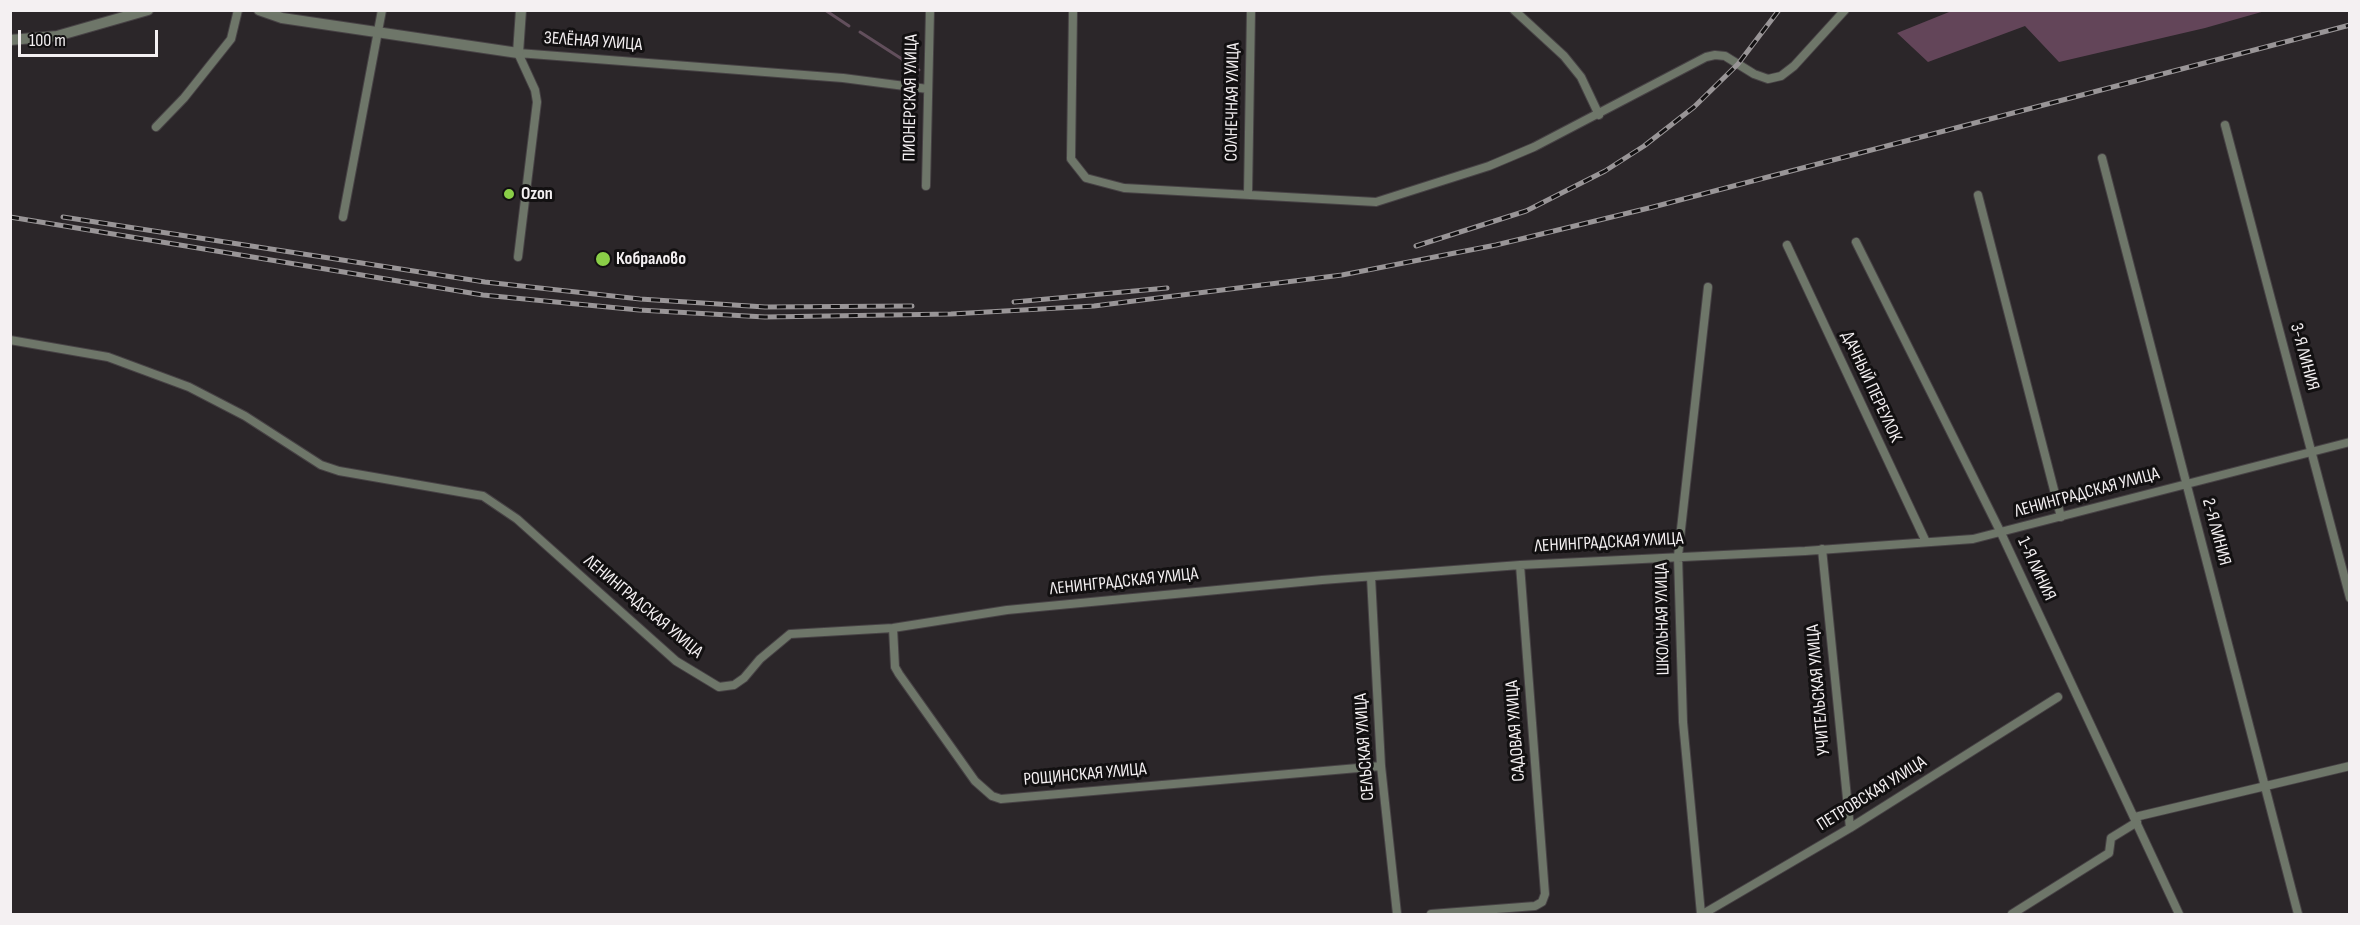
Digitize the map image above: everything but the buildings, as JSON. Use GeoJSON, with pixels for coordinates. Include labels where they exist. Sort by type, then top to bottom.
{"type":"FeatureCollection","features":[{"type":"Feature","properties":{"kind":"street"},"geometry":{"type":"LineString","coordinates":[[10,40],[57,36],[148,10]]}},
{"type":"Feature","properties":{"kind":"street"},"geometry":{"type":"LineString","coordinates":[[156,127],[184,98],[231,39],[238,10]]}},
{"type":"Feature","properties":{"kind":"street","name":"ЗЕЛЁНАЯ УЛИЦА"},"geometry":{"type":"LineString","coordinates":[[259,10],[282,18],[518,53],[843,78],[928,89]]}},
{"type":"Feature","properties":{"kind":"street"},"geometry":{"type":"LineString","coordinates":[[343,217],[382,10]]}},
{"type":"Feature","properties":{"kind":"street"},"geometry":{"type":"LineString","coordinates":[[518,257],[537,102],[535,90],[518,53],[521,10]]}},
{"type":"Feature","properties":{"kind":"street","name":"ПИОНЕРСКАЯ УЛИЦА"},"geometry":{"type":"LineString","coordinates":[[926,186],[930,10]]}},
{"type":"Feature","properties":{"kind":"street"},"geometry":{"type":"LineString","coordinates":[[1073,10],[1071,159],[1076,170],[1086,178],[1124,188],[1376,202],[1489,166],[1599,115],[1684,68],[1714,55],[1725,56],[1754,74],[1768,79],[1781,76],[1794,66],[1845,10]]}},
{"type":"Feature","properties":{"kind":"street","name":"СОЛНЕЧНАЯ УЛИЦА"},"geometry":{"type":"LineString","coordinates":[[1248,194],[1251,10]]}},
{"type":"Feature","properties":{"kind":"street"},"geometry":{"type":"LineString","coordinates":[[1514,10],[1564,56],[1581,77],[1599,115]]}},
{"type":"Feature","properties":{"kind":"street","name":"3-Я ЛИНИЯ"},"geometry":{"type":"LineString","coordinates":[[2225,125],[2349,598]]}},
{"type":"Feature","properties":{"kind":"street","name":"2-Я ЛИНИЯ"},"geometry":{"type":"LineString","coordinates":[[2102,158],[2298,915]]}},
{"type":"Feature","properties":{"kind":"street"},"geometry":{"type":"LineString","coordinates":[[1978,195],[2061,517]]}},
{"type":"Feature","properties":{"kind":"street","name":"1-Я ЛИНИЯ"},"geometry":{"type":"LineString","coordinates":[[1856,242],[2001,532],[2179,915]]}},
{"type":"Feature","properties":{"kind":"street","name":"ДАЧНЫЙ ПЕРЕУЛОК"},"geometry":{"type":"LineString","coordinates":[[1787,245],[1926,542]]}},
{"type":"Feature","properties":{"kind":"street","name":"ШКОЛЬНАЯ УЛИЦА"},"geometry":{"type":"LineString","coordinates":[[1702,915],[1683,722],[1678,555],[1708,287]]}},
{"type":"Feature","properties":{"kind":"street","name":"ЛЕНИНГРАДСКАЯ УЛИЦА"},"geometry":{"type":"LineString","coordinates":[[10,340],[108,357],[189,387],[245,416],[321,465],[339,471],[483,496],[512,514],[676,661],[719,687],[734,685],[744,678],[760,659],[790,633],[893,628],[1007,610],[1520,565],[1973,539],[2349,442]]}},
{"type":"Feature","properties":{"kind":"street","name":"УЧИТЕЛЬСКАЯ УЛИЦА"},"geometry":{"type":"LineString","coordinates":[[1822,549],[1850,828]]}},
{"type":"Feature","properties":{"kind":"street","name":"САДОВАЯ УЛИЦА"},"geometry":{"type":"LineString","coordinates":[[1431,915],[1535,906],[1543,898],[1520,565]]}},
{"type":"Feature","properties":{"kind":"street","name":"СЕЛЬСКАЯ УЛИЦА"},"geometry":{"type":"LineString","coordinates":[[1371,577],[1381,766],[1396,915]]}},
{"type":"Feature","properties":{"kind":"street","name":"РОЩИНСКАЯ УЛИЦА"},"geometry":{"type":"LineString","coordinates":[[893,628],[895,667],[899,674],[975,781],[992,796],[1001,799],[1381,766]]}},
{"type":"Feature","properties":{"kind":"street","name":"ПЕТРОВСКАЯ УЛИЦА"},"geometry":{"type":"LineString","coordinates":[[1702,915],[1850,828],[2058,698]]}},
{"type":"Feature","properties":{"kind":"street"},"geometry":{"type":"LineString","coordinates":[[2012,915],[2109,853],[2111,838],[2136,820],[2349,766]]}},
{"type":"Feature","properties":{"kind":"shaded area"},"geometry":{"type":"Polygon","coordinates":[[[1954,10],[2265,11],[2205,28],[2059,62],[2025,26],[1928,62],[1897,33],[1954,10]]]}},
{"type":"Feature","properties":{"kind":"waterway"},"geometry":{"type":"LineString","coordinates":[[825,10],[849,26]]}},
{"type":"Feature","properties":{"kind":"waterway"},"geometry":{"type":"LineString","coordinates":[[860,32],[919,70]]}},
{"type":"Feature","properties":{"kind":"railway"},"geometry":{"type":"LineString","coordinates":[[1416,246],[1526,211],[1605,171],[1644,146],[1694,107],[1738,64],[1779,10]]}},
{"type":"Feature","properties":{"kind":"railway"},"geometry":{"type":"LineString","coordinates":[[10,217],[483,295],[639,310],[765,317],[951,314],[1094,306],[1342,275],[1496,245],[1653,207],[2350,25]]}},
{"type":"Feature","properties":{"kind":"railway"},"geometry":{"type":"LineString","coordinates":[[63,217],[485,282],[640,299],[765,307],[912,306]]}},
{"type":"Feature","properties":{"kind":"railway"},"geometry":{"type":"LineString","coordinates":[[1014,302],[1167,288]]}},
{"type":"Feature","properties":{"kind":"place","name":"Ozon"},"geometry":{"type":"Point","coordinates":[509,194]}},
{"type":"Feature","properties":{"kind":"place","name":"Кобралово"},"geometry":{"type":"Point","coordinates":[603,259]}}]}
